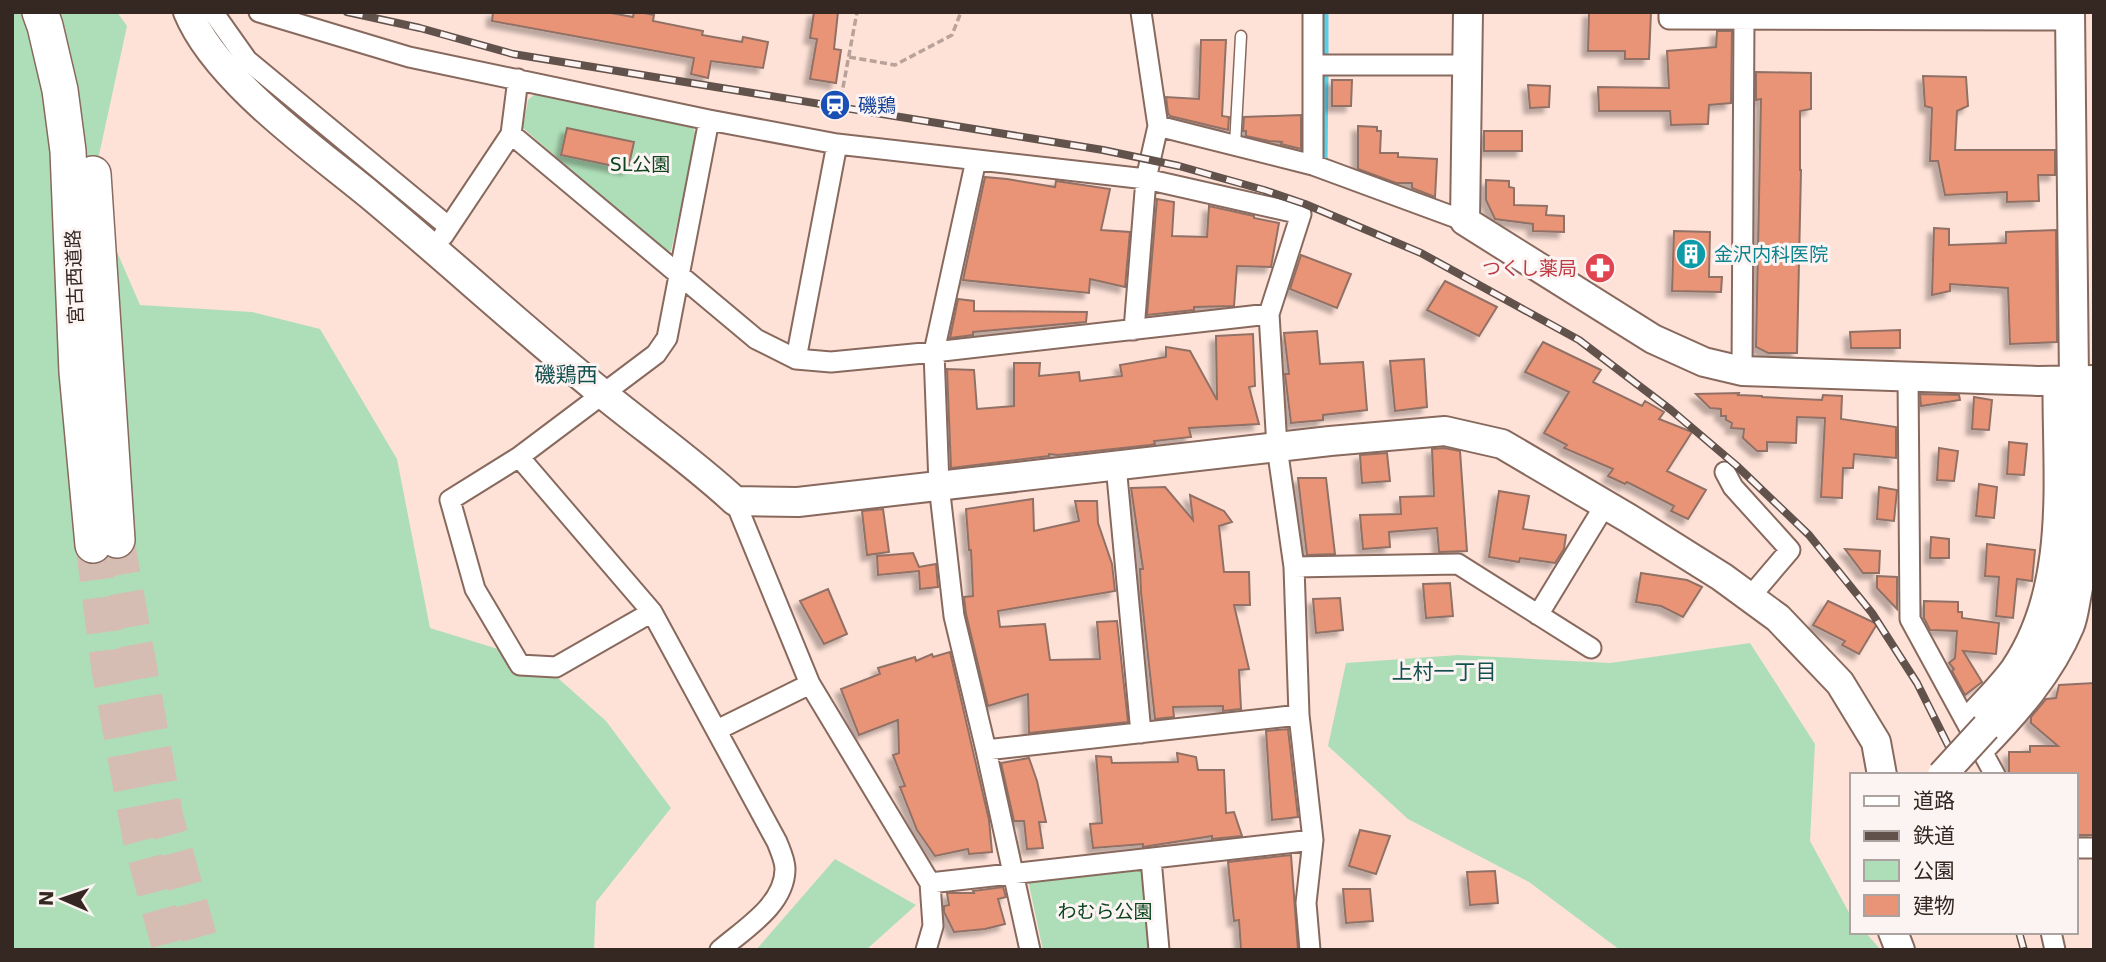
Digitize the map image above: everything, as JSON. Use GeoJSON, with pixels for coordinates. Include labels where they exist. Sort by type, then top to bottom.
{"type":"FeatureCollection","features":[{"type":"Feature","properties":{"kind":"highway","name":"宮古西道路"},"geometry":{"type":"LineString","coordinates":[[40,12],[46,26],[60,90],[68,151],[77,372],[105,543],[92,149],[83,85],[66,12]]}},
{"type":"Feature","properties":{"kind":"street"},"geometry":{"type":"LineString","coordinates":[[259,12],[409,57],[709,120],[837,144],[1146,179],[1301,214],[1269,314],[1277,447],[1294,567],[1298,715],[1313,840],[1306,903],[1310,950]]}},
{"type":"Feature","properties":{"kind":"street"},"geometry":{"type":"LineString","coordinates":[[1133,330],[1146,179],[1158,126],[1141,12]]}},
{"type":"Feature","properties":{"kind":"street"},"geometry":{"type":"LineString","coordinates":[[1313,12],[1313,165]]}},
{"type":"Feature","properties":{"kind":"street"},"geometry":{"type":"LineString","coordinates":[[1465,221],[1468,12]]}},
{"type":"Feature","properties":{"kind":"street"},"geometry":{"type":"LineString","coordinates":[[1669,12],[1669,19],[2070,16],[2078,386],[2072,544],[2056,611],[2034,669],[1944,773]]}},
{"type":"Feature","properties":{"kind":"street"},"geometry":{"type":"LineString","coordinates":[[198,17],[220,62],[253,97],[442,238],[603,394],[705,473],[735,501],[810,684],[930,883],[933,926],[926,950]]}},
{"type":"Feature","properties":{"kind":"street"},"geometry":{"type":"LineString","coordinates":[[1742,371],[1744,19]]}},
{"type":"Feature","properties":{"kind":"street"},"geometry":{"type":"LineString","coordinates":[[1313,65],[1468,65]]}},
{"type":"Feature","properties":{"kind":"street"},"geometry":{"type":"LineString","coordinates":[[442,238],[511,134],[519,79]]}},
{"type":"Feature","properties":{"kind":"street"},"geometry":{"type":"LineString","coordinates":[[652,612],[556,667],[520,665],[475,589],[450,500],[519,457],[656,354],[667,338],[709,120]]}},
{"type":"Feature","properties":{"kind":"street"},"geometry":{"type":"LineString","coordinates":[[1158,126],[1313,165],[1465,221],[1653,339],[1704,362],[1742,371],[1908,376],[2078,386]]}},
{"type":"Feature","properties":{"kind":"street"},"geometry":{"type":"LineString","coordinates":[[511,134],[756,339],[796,359],[831,362],[1269,314]]}},
{"type":"Feature","properties":{"kind":"street"},"geometry":{"type":"LineString","coordinates":[[796,359],[837,144]]}},
{"type":"Feature","properties":{"kind":"street"},"geometry":{"type":"LineString","coordinates":[[976,160],[934,352],[939,485],[954,616],[1030,950]]}},
{"type":"Feature","properties":{"kind":"street"},"geometry":{"type":"LineString","coordinates":[[1908,376],[1910,619],[1978,733],[1994,773]]}},
{"type":"Feature","properties":{"kind":"street"},"geometry":{"type":"LineString","coordinates":[[735,501],[798,502],[1277,447],[1445,431],[1502,444],[1722,577],[1778,618],[1840,683],[1876,742],[1882,773]]}},
{"type":"Feature","properties":{"kind":"street"},"geometry":{"type":"LineString","coordinates":[[519,457],[652,612],[777,842],[785,867],[781,891],[765,910],[720,950]]}},
{"type":"Feature","properties":{"kind":"street"},"geometry":{"type":"LineString","coordinates":[[1116,465],[1141,733]]}},
{"type":"Feature","properties":{"kind":"street"},"geometry":{"type":"LineString","coordinates":[[1725,472],[1733,487],[1790,550],[1749,597]]}},
{"type":"Feature","properties":{"kind":"street"},"geometry":{"type":"LineString","coordinates":[[1538,615],[1605,505]]}},
{"type":"Feature","properties":{"kind":"street"},"geometry":{"type":"LineString","coordinates":[[1294,567],[1458,564],[1591,648]]}},
{"type":"Feature","properties":{"kind":"street"},"geometry":{"type":"LineString","coordinates":[[717,730],[810,684]]}},
{"type":"Feature","properties":{"kind":"street"},"geometry":{"type":"LineString","coordinates":[[986,750],[1298,715]]}},
{"type":"Feature","properties":{"kind":"street"},"geometry":{"type":"LineString","coordinates":[[930,883],[1313,840]]}},
{"type":"Feature","properties":{"kind":"street"},"geometry":{"type":"LineString","coordinates":[[1151,859],[1160,950]]}},
{"type":"Feature","properties":{"kind":"lane"},"geometry":{"type":"LineString","coordinates":[[1235,145],[1241,36]]}},
{"type":"Feature","properties":{"kind":"path"},"geometry":{"type":"LineString","coordinates":[[841,98],[857,12]]}},
{"type":"Feature","properties":{"kind":"path"},"geometry":{"type":"LineString","coordinates":[[849,57],[895,65],[953,35],[961,12]]}},
{"type":"Feature","properties":{"kind":"green space"},"geometry":{"type":"Polygon","coordinates":[[[12,12],[117,12],[127,26],[91,192],[140,305],[252,312],[320,329],[397,459],[430,628],[540,662],[606,721],[671,808],[596,902],[594,950],[12,950],[12,12]]]}},
{"type":"Feature","properties":{"kind":"green space","name":"SL公園"},"geometry":{"type":"Polygon","coordinates":[[[536,93],[691,124],[697,136],[671,251],[663,250],[523,128],[528,100],[536,93]]]}},
{"type":"Feature","properties":{"kind":"green space"},"geometry":{"type":"Polygon","coordinates":[[[1750,643],[1815,744],[1810,841],[1850,914],[1850,934],[1867,934],[1881,950],[1620,950],[1529,882],[1408,819],[1328,746],[1346,663],[1458,655],[1610,663],[1750,643]]]}},
{"type":"Feature","properties":{"kind":"green space"},"geometry":{"type":"Polygon","coordinates":[[[835,859],[916,905],[866,950],[756,950],[835,859]]]}},
{"type":"Feature","properties":{"kind":"green space","name":"わむら公園"},"geometry":{"type":"Polygon","coordinates":[[[1141,868],[1149,950],[1043,950],[1028,880],[1141,868]]]}},
{"type":"Feature","properties":{"kind":"building"},"geometry":{"type":"Polygon","coordinates":[[[493,12],[606,12],[633,17],[634,12],[639,12],[654,15],[653,21],[703,31],[702,35],[742,42],[743,37],[768,42],[763,68],[711,61],[708,78],[691,74],[694,58],[492,21],[493,12]]]}},
{"type":"Feature","properties":{"kind":"building"},"geometry":{"type":"Polygon","coordinates":[[[814,12],[838,12],[834,49],[841,50],[836,83],[810,79],[817,39],[810,38],[814,12]]]}},
{"type":"Feature","properties":{"kind":"building"},"geometry":{"type":"Polygon","coordinates":[[[1589,12],[1651,12],[1649,59],[1625,59],[1625,51],[1588,51],[1589,12]]]}},
{"type":"Feature","properties":{"kind":"building"},"geometry":{"type":"Polygon","coordinates":[[[1717,31],[1732,31],[1731,103],[1709,105],[1708,124],[1671,125],[1670,111],[1599,111],[1598,87],[1669,88],[1667,51],[1716,47],[1717,31]]]}},
{"type":"Feature","properties":{"kind":"building"},"geometry":{"type":"Polygon","coordinates":[[[1201,40],[1226,40],[1222,116],[1229,117],[1228,130],[1170,116],[1168,113],[1166,97],[1199,99],[1201,40]]]}},
{"type":"Feature","properties":{"kind":"building"},"geometry":{"type":"Polygon","coordinates":[[[1756,72],[1811,73],[1811,109],[1800,111],[1797,353],[1768,353],[1756,347],[1761,99],[1756,100],[1756,72]]]}},
{"type":"Feature","properties":{"kind":"building"},"geometry":{"type":"Polygon","coordinates":[[[1923,76],[1966,77],[1968,106],[1957,111],[1955,150],[2055,150],[2055,175],[2038,175],[2039,201],[2007,202],[2007,192],[1945,195],[1938,161],[1930,161],[1932,108],[1925,106],[1923,76]]]}},
{"type":"Feature","properties":{"kind":"building"},"geometry":{"type":"Polygon","coordinates":[[[1332,80],[1352,80],[1351,106],[1332,106],[1332,80]]]}},
{"type":"Feature","properties":{"kind":"building"},"geometry":{"type":"Polygon","coordinates":[[[1528,85],[1550,86],[1549,107],[1530,108],[1528,85]]]}},
{"type":"Feature","properties":{"kind":"building"},"geometry":{"type":"Polygon","coordinates":[[[1301,115],[1301,149],[1281,144],[1282,142],[1246,136],[1246,131],[1243,131],[1244,117],[1301,115]]]}},
{"type":"Feature","properties":{"kind":"building"},"geometry":{"type":"Polygon","coordinates":[[[1358,126],[1377,127],[1377,131],[1381,131],[1380,153],[1437,159],[1435,197],[1412,188],[1412,183],[1396,183],[1358,169],[1358,126]]]}},
{"type":"Feature","properties":{"kind":"building"},"geometry":{"type":"Polygon","coordinates":[[[567,128],[634,142],[628,169],[561,155],[567,128]]]}},
{"type":"Feature","properties":{"kind":"building"},"geometry":{"type":"Polygon","coordinates":[[[1484,131],[1522,131],[1522,151],[1484,151],[1484,131]]]}},
{"type":"Feature","properties":{"kind":"building"},"geometry":{"type":"Polygon","coordinates":[[[985,177],[1055,187],[1056,181],[1110,189],[1101,230],[1130,232],[1125,287],[1090,279],[1089,293],[963,280],[985,177]]]}},
{"type":"Feature","properties":{"kind":"building"},"geometry":{"type":"Polygon","coordinates":[[[1486,180],[1509,181],[1509,187],[1514,188],[1514,205],[1547,206],[1546,215],[1564,216],[1564,232],[1533,231],[1533,224],[1495,219],[1486,200],[1486,180]]]}},
{"type":"Feature","properties":{"kind":"building"},"geometry":{"type":"Polygon","coordinates":[[[1157,199],[1174,202],[1172,236],[1207,237],[1209,206],[1279,223],[1271,267],[1237,266],[1234,306],[1194,307],[1194,310],[1147,315],[1157,199]]]}},
{"type":"Feature","properties":{"kind":"building"},"geometry":{"type":"Polygon","coordinates":[[[1934,228],[1949,229],[1949,245],[2006,243],[2006,232],[2056,230],[2057,342],[2010,344],[2008,288],[1950,284],[1950,291],[1932,295],[1934,228]]]}},
{"type":"Feature","properties":{"kind":"building","name":"金沢内科医院"},"geometry":{"type":"Polygon","coordinates":[[[1674,231],[1710,232],[1709,277],[1722,277],[1721,292],[1672,291],[1674,231]]]}},
{"type":"Feature","properties":{"kind":"building"},"geometry":{"type":"Polygon","coordinates":[[[1301,255],[1351,274],[1337,308],[1290,289],[1301,255]]]}},
{"type":"Feature","properties":{"kind":"building"},"geometry":{"type":"Polygon","coordinates":[[[1445,281],[1497,307],[1479,336],[1427,310],[1445,281]]]}},
{"type":"Feature","properties":{"kind":"building"},"geometry":{"type":"Polygon","coordinates":[[[958,299],[974,301],[974,311],[1087,312],[1086,322],[973,332],[973,335],[950,338],[958,299]]]}},
{"type":"Feature","properties":{"kind":"building"},"geometry":{"type":"Polygon","coordinates":[[[1900,330],[1900,348],[1851,348],[1850,332],[1900,330]]]}},
{"type":"Feature","properties":{"kind":"building"},"geometry":{"type":"Polygon","coordinates":[[[1317,331],[1320,364],[1363,362],[1367,410],[1323,415],[1323,420],[1291,423],[1285,374],[1289,374],[1284,333],[1317,331]]]}},
{"type":"Feature","properties":{"kind":"building"},"geometry":{"type":"Polygon","coordinates":[[[1253,334],[1255,386],[1249,387],[1259,424],[1189,428],[1191,437],[1154,441],[1155,444],[1150,445],[1049,454],[951,468],[947,369],[974,370],[977,409],[1014,406],[1014,363],[1040,363],[1039,376],[1079,372],[1080,381],[1122,376],[1120,365],[1166,357],[1166,347],[1190,351],[1217,400],[1216,336],[1253,334]]]}},
{"type":"Feature","properties":{"kind":"building"},"geometry":{"type":"Polygon","coordinates":[[[1543,342],[1601,370],[1593,382],[1642,406],[1645,401],[1664,412],[1659,419],[1692,432],[1667,471],[1706,490],[1688,519],[1671,511],[1674,506],[1627,482],[1625,484],[1608,476],[1613,469],[1564,448],[1567,445],[1544,433],[1569,392],[1525,372],[1543,342]]]}},
{"type":"Feature","properties":{"kind":"building"},"geometry":{"type":"Polygon","coordinates":[[[1424,359],[1427,407],[1395,411],[1390,361],[1424,359]]]}},
{"type":"Feature","properties":{"kind":"building"},"geometry":{"type":"Polygon","coordinates":[[[1739,393],[1738,395],[1822,400],[1823,395],[1842,396],[1841,419],[1896,427],[1896,458],[1854,454],[1853,468],[1843,468],[1842,498],[1821,497],[1825,418],[1797,417],[1796,443],[1767,442],[1767,451],[1757,451],[1743,438],[1744,429],[1731,428],[1732,423],[1726,420],[1726,416],[1721,416],[1721,409],[1710,408],[1696,394],[1739,393]]]}},
{"type":"Feature","properties":{"kind":"building"},"geometry":{"type":"Polygon","coordinates":[[[1920,394],[1959,395],[1960,400],[1921,406],[1920,394]]]}},
{"type":"Feature","properties":{"kind":"building"},"geometry":{"type":"Polygon","coordinates":[[[1974,397],[1992,400],[1989,430],[1972,429],[1974,397]]]}},
{"type":"Feature","properties":{"kind":"building"},"geometry":{"type":"Polygon","coordinates":[[[2009,442],[2027,444],[2024,475],[2007,474],[2009,442]]]}},
{"type":"Feature","properties":{"kind":"building"},"geometry":{"type":"Polygon","coordinates":[[[1939,448],[1958,451],[1954,481],[1937,480],[1939,448]]]}},
{"type":"Feature","properties":{"kind":"building"},"geometry":{"type":"Polygon","coordinates":[[[1432,449],[1460,451],[1467,551],[1439,552],[1437,528],[1389,532],[1390,547],[1363,549],[1360,515],[1401,514],[1400,497],[1434,496],[1432,449]]]}},
{"type":"Feature","properties":{"kind":"building"},"geometry":{"type":"Polygon","coordinates":[[[1387,453],[1390,481],[1362,483],[1360,455],[1387,453]]]}},
{"type":"Feature","properties":{"kind":"building"},"geometry":{"type":"Polygon","coordinates":[[[1298,478],[1326,478],[1335,554],[1307,555],[1298,478]]]}},
{"type":"Feature","properties":{"kind":"building"},"geometry":{"type":"Polygon","coordinates":[[[1979,484],[1997,487],[1994,518],[1976,516],[1979,484]]]}},
{"type":"Feature","properties":{"kind":"building"},"geometry":{"type":"Polygon","coordinates":[[[1165,487],[1193,520],[1190,495],[1224,511],[1232,522],[1219,526],[1224,572],[1249,572],[1250,605],[1234,605],[1249,669],[1239,670],[1241,709],[1223,711],[1223,706],[1173,707],[1174,717],[1155,719],[1141,592],[1140,569],[1143,569],[1131,488],[1165,487]]]}},
{"type":"Feature","properties":{"kind":"building"},"geometry":{"type":"Polygon","coordinates":[[[1879,487],[1897,490],[1894,521],[1877,519],[1879,487]]]}},
{"type":"Feature","properties":{"kind":"building"},"geometry":{"type":"Polygon","coordinates":[[[1499,491],[1529,496],[1523,529],[1566,535],[1564,549],[1555,563],[1520,558],[1519,562],[1489,557],[1499,491]]]}},
{"type":"Feature","properties":{"kind":"building"},"geometry":{"type":"Polygon","coordinates":[[[1033,499],[1034,531],[1079,521],[1075,501],[1097,501],[1098,523],[1112,564],[1115,591],[998,611],[1000,627],[1045,624],[1050,660],[1100,659],[1097,622],[1117,621],[1128,722],[1029,733],[1028,694],[988,706],[964,597],[973,596],[966,509],[1033,499]]]}},
{"type":"Feature","properties":{"kind":"building"},"geometry":{"type":"Polygon","coordinates":[[[883,509],[889,552],[867,555],[862,511],[883,509]]]}},
{"type":"Feature","properties":{"kind":"building"},"geometry":{"type":"Polygon","coordinates":[[[1931,537],[1949,539],[1949,558],[1930,558],[1931,537]]]}},
{"type":"Feature","properties":{"kind":"building"},"geometry":{"type":"Polygon","coordinates":[[[1987,544],[2035,550],[2032,581],[2017,579],[2013,618],[1996,616],[1999,577],[1985,576],[1987,544]]]}},
{"type":"Feature","properties":{"kind":"building"},"geometry":{"type":"Polygon","coordinates":[[[1845,549],[1880,551],[1879,573],[1863,573],[1845,549]]]}},
{"type":"Feature","properties":{"kind":"building"},"geometry":{"type":"Polygon","coordinates":[[[913,553],[919,567],[936,564],[938,587],[920,589],[919,571],[878,575],[877,556],[913,553]]]}},
{"type":"Feature","properties":{"kind":"building"},"geometry":{"type":"Polygon","coordinates":[[[1641,573],[1687,580],[1702,587],[1683,617],[1661,606],[1636,602],[1641,573]]]}},
{"type":"Feature","properties":{"kind":"building"},"geometry":{"type":"Polygon","coordinates":[[[1877,576],[1897,577],[1897,609],[1877,588],[1877,576]]]}},
{"type":"Feature","properties":{"kind":"building"},"geometry":{"type":"Polygon","coordinates":[[[1450,583],[1453,616],[1426,618],[1423,584],[1450,583]]]}},
{"type":"Feature","properties":{"kind":"building"},"geometry":{"type":"Polygon","coordinates":[[[828,589],[847,634],[824,644],[800,601],[828,589]]]}},
{"type":"Feature","properties":{"kind":"building"},"geometry":{"type":"Polygon","coordinates":[[[1340,598],[1343,630],[1316,633],[1313,599],[1340,598]]]}},
{"type":"Feature","properties":{"kind":"building"},"geometry":{"type":"Polygon","coordinates":[[[1828,601],[1877,624],[1859,654],[1842,645],[1845,641],[1813,625],[1828,601]]]}},
{"type":"Feature","properties":{"kind":"building"},"geometry":{"type":"Polygon","coordinates":[[[1924,601],[1958,602],[1958,612],[1962,612],[1962,618],[1999,623],[1996,654],[1963,651],[1982,682],[1965,695],[1949,663],[1955,658],[1957,631],[1930,630],[1924,618],[1924,601]]]}},
{"type":"Feature","properties":{"kind":"building"},"geometry":{"type":"Polygon","coordinates":[[[950,652],[989,820],[992,852],[969,854],[968,849],[935,856],[917,830],[900,787],[905,786],[893,755],[899,753],[898,720],[859,735],[841,689],[880,674],[878,668],[915,657],[916,661],[932,654],[933,657],[950,652]]]}},
{"type":"Feature","properties":{"kind":"building"},"geometry":{"type":"Polygon","coordinates":[[[2094,683],[2094,835],[2078,835],[2078,773],[2009,773],[2009,752],[2030,752],[2030,746],[2058,746],[2031,723],[2031,717],[2046,699],[2056,698],[2059,685],[2094,683]]]}},
{"type":"Feature","properties":{"kind":"building"},"geometry":{"type":"Polygon","coordinates":[[[1288,729],[1298,817],[1272,820],[1266,731],[1288,729]]]}},
{"type":"Feature","properties":{"kind":"building"},"geometry":{"type":"Polygon","coordinates":[[[1177,753],[1196,757],[1198,770],[1224,770],[1226,813],[1234,812],[1242,836],[1212,839],[1212,836],[1143,847],[1143,844],[1093,848],[1090,824],[1102,823],[1096,756],[1111,757],[1112,763],[1178,762],[1177,753]]]}},
{"type":"Feature","properties":{"kind":"building"},"geometry":{"type":"Polygon","coordinates":[[[1029,758],[1046,822],[1039,822],[1043,848],[1027,849],[1024,821],[1014,821],[1001,763],[1029,758]]]}},
{"type":"Feature","properties":{"kind":"building"},"geometry":{"type":"Polygon","coordinates":[[[1360,830],[1390,836],[1376,874],[1349,866],[1360,830]]]}},
{"type":"Feature","properties":{"kind":"building"},"geometry":{"type":"Polygon","coordinates":[[[1291,855],[1298,950],[1241,950],[1239,920],[1234,921],[1228,862],[1291,855]]]}},
{"type":"Feature","properties":{"kind":"building"},"geometry":{"type":"Polygon","coordinates":[[[1495,871],[1498,903],[1470,905],[1467,872],[1495,871]]]}},
{"type":"Feature","properties":{"kind":"building"},"geometry":{"type":"Polygon","coordinates":[[[1003,887],[1006,897],[998,899],[1005,924],[954,932],[944,912],[944,906],[949,905],[947,893],[974,893],[973,891],[1003,887]]]}},
{"type":"Feature","properties":{"kind":"building"},"geometry":{"type":"Polygon","coordinates":[[[1343,889],[1370,889],[1373,921],[1346,923],[1343,889]]]}},
{"type":"Feature","properties":{"kind":"waterway"},"geometry":{"type":"LineString","coordinates":[[1326,12],[1326,60]]}},
{"type":"Feature","properties":{"kind":"waterway"},"geometry":{"type":"LineString","coordinates":[[1325,164],[1326,69]]}},
{"type":"Feature","properties":{"kind":"tunnel"},"geometry":{"type":"LineString","coordinates":[[117,540],[166,818],[203,950]]}},
{"type":"Feature","properties":{"kind":"tunnel"},"geometry":{"type":"LineString","coordinates":[[93,545],[109,670],[140,838],[170,950]]}},
{"type":"Feature","properties":{"kind":"railway"},"geometry":{"type":"LineString","coordinates":[[347,12],[420,28],[513,54],[1103,150],[1179,166],[1305,204],[1421,253],[1579,340],[1671,410],[1737,466],[1809,535],[1872,613],[1917,683],[1962,773]]}},
{"type":"Feature","properties":{"kind":"railway"},"geometry":{"type":"LineString","coordinates":[[2020,934],[2024,950]]}},
{"type":"Feature","properties":{"kind":"place","name":"磯鶏"},"geometry":{"type":"Point","coordinates":[835,105]}},
{"type":"Feature","properties":{"kind":"place","name":"金沢内科医院"},"geometry":{"type":"Point","coordinates":[1691,254]}},
{"type":"Feature","properties":{"kind":"place","name":"つくし薬局"},"geometry":{"type":"Point","coordinates":[1600,268]}},
{"type":"Feature","properties":{"kind":"district","name":"磯鶏西"},"geometry":{"type":"Point","coordinates":[566,375]}},
{"type":"Feature","properties":{"kind":"district","name":"上村一丁目"},"geometry":{"type":"Point","coordinates":[1444,672]}}]}
